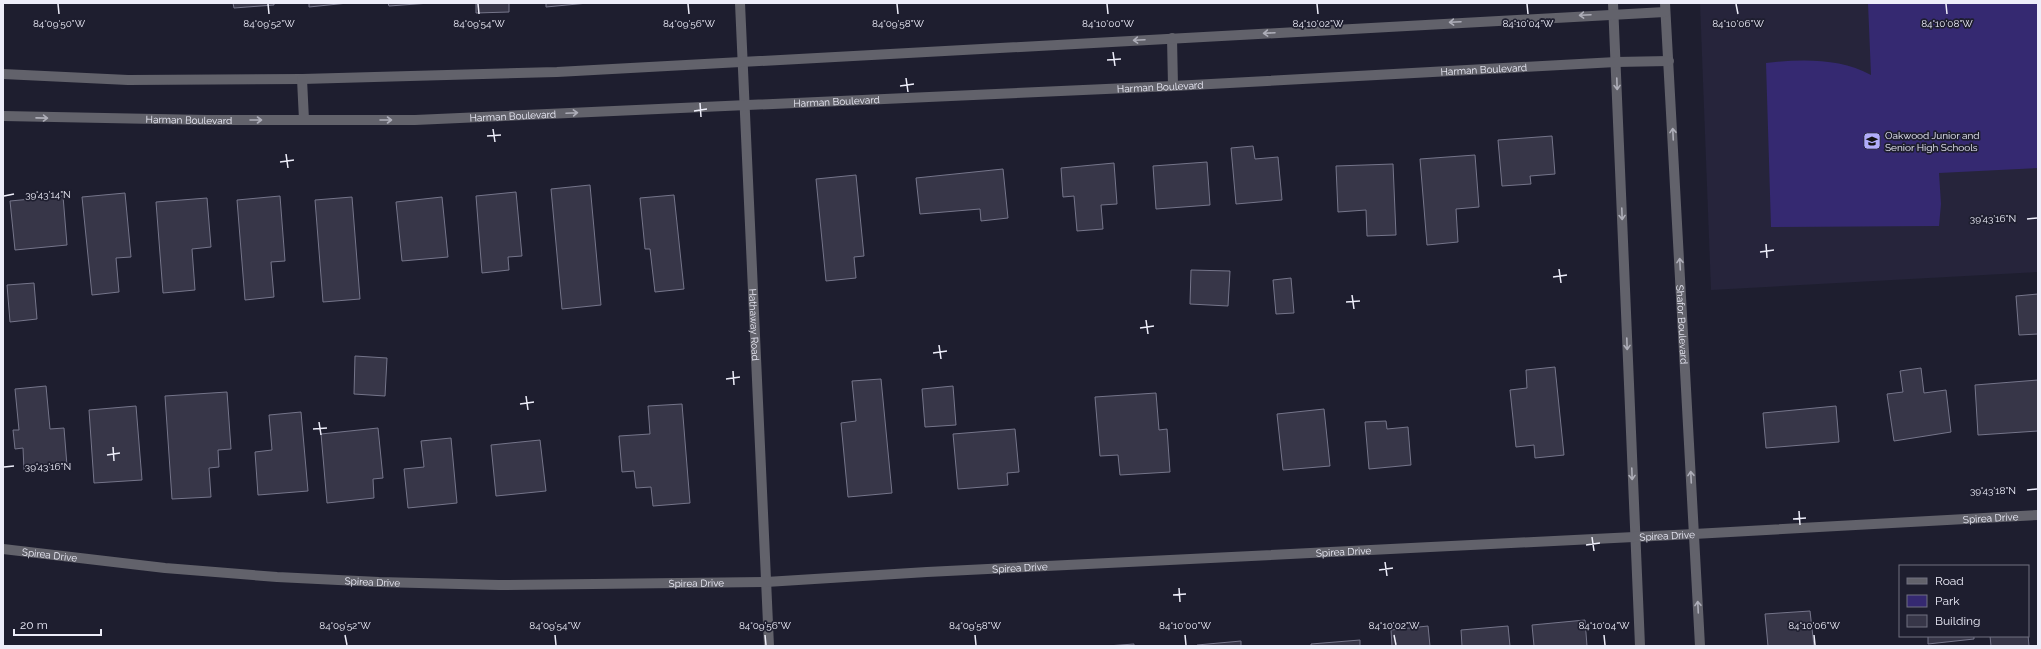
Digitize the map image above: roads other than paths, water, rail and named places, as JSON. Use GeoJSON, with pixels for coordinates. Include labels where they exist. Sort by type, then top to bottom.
{"type":"FeatureCollection","features":[{"type":"Feature","properties":{"kind":"street","name":"Hathaway Road"},"geometry":{"type":"LineString","coordinates":[[740,3],[770,646]]}},
{"type":"Feature","properties":{"kind":"street"},"geometry":{"type":"LineString","coordinates":[[1613,3],[1640,646]]}},
{"type":"Feature","properties":{"kind":"street"},"geometry":{"type":"LineString","coordinates":[[3,74],[128,80],[302,79],[557,72],[1613,14],[1665,7]]}},
{"type":"Feature","properties":{"kind":"street","name":"Shafor Boulevard"},"geometry":{"type":"LineString","coordinates":[[1665,7],[1700,646]]}},
{"type":"Feature","properties":{"kind":"street"},"geometry":{"type":"LineString","coordinates":[[1172,38],[1173,86]]}},
{"type":"Feature","properties":{"kind":"street","name":"Harman Boulevard"},"geometry":{"type":"LineString","coordinates":[[3,116],[176,120],[415,120],[744,104],[1173,86],[1616,62],[1669,61]]}},
{"type":"Feature","properties":{"kind":"street"},"geometry":{"type":"LineString","coordinates":[[302,79],[304,120]]}},
{"type":"Feature","properties":{"kind":"street","name":"Spirea Drive"},"geometry":{"type":"LineString","coordinates":[[3,549],[165,568],[277,577],[379,582],[507,585],[766,582],[926,572],[1694,534],[2038,515]]}},
{"type":"Feature","properties":{"kind":"place","name":"Oakwood Junior and Senior High Schools"},"geometry":{"type":"Point","coordinates":[1872,141]}}]}
